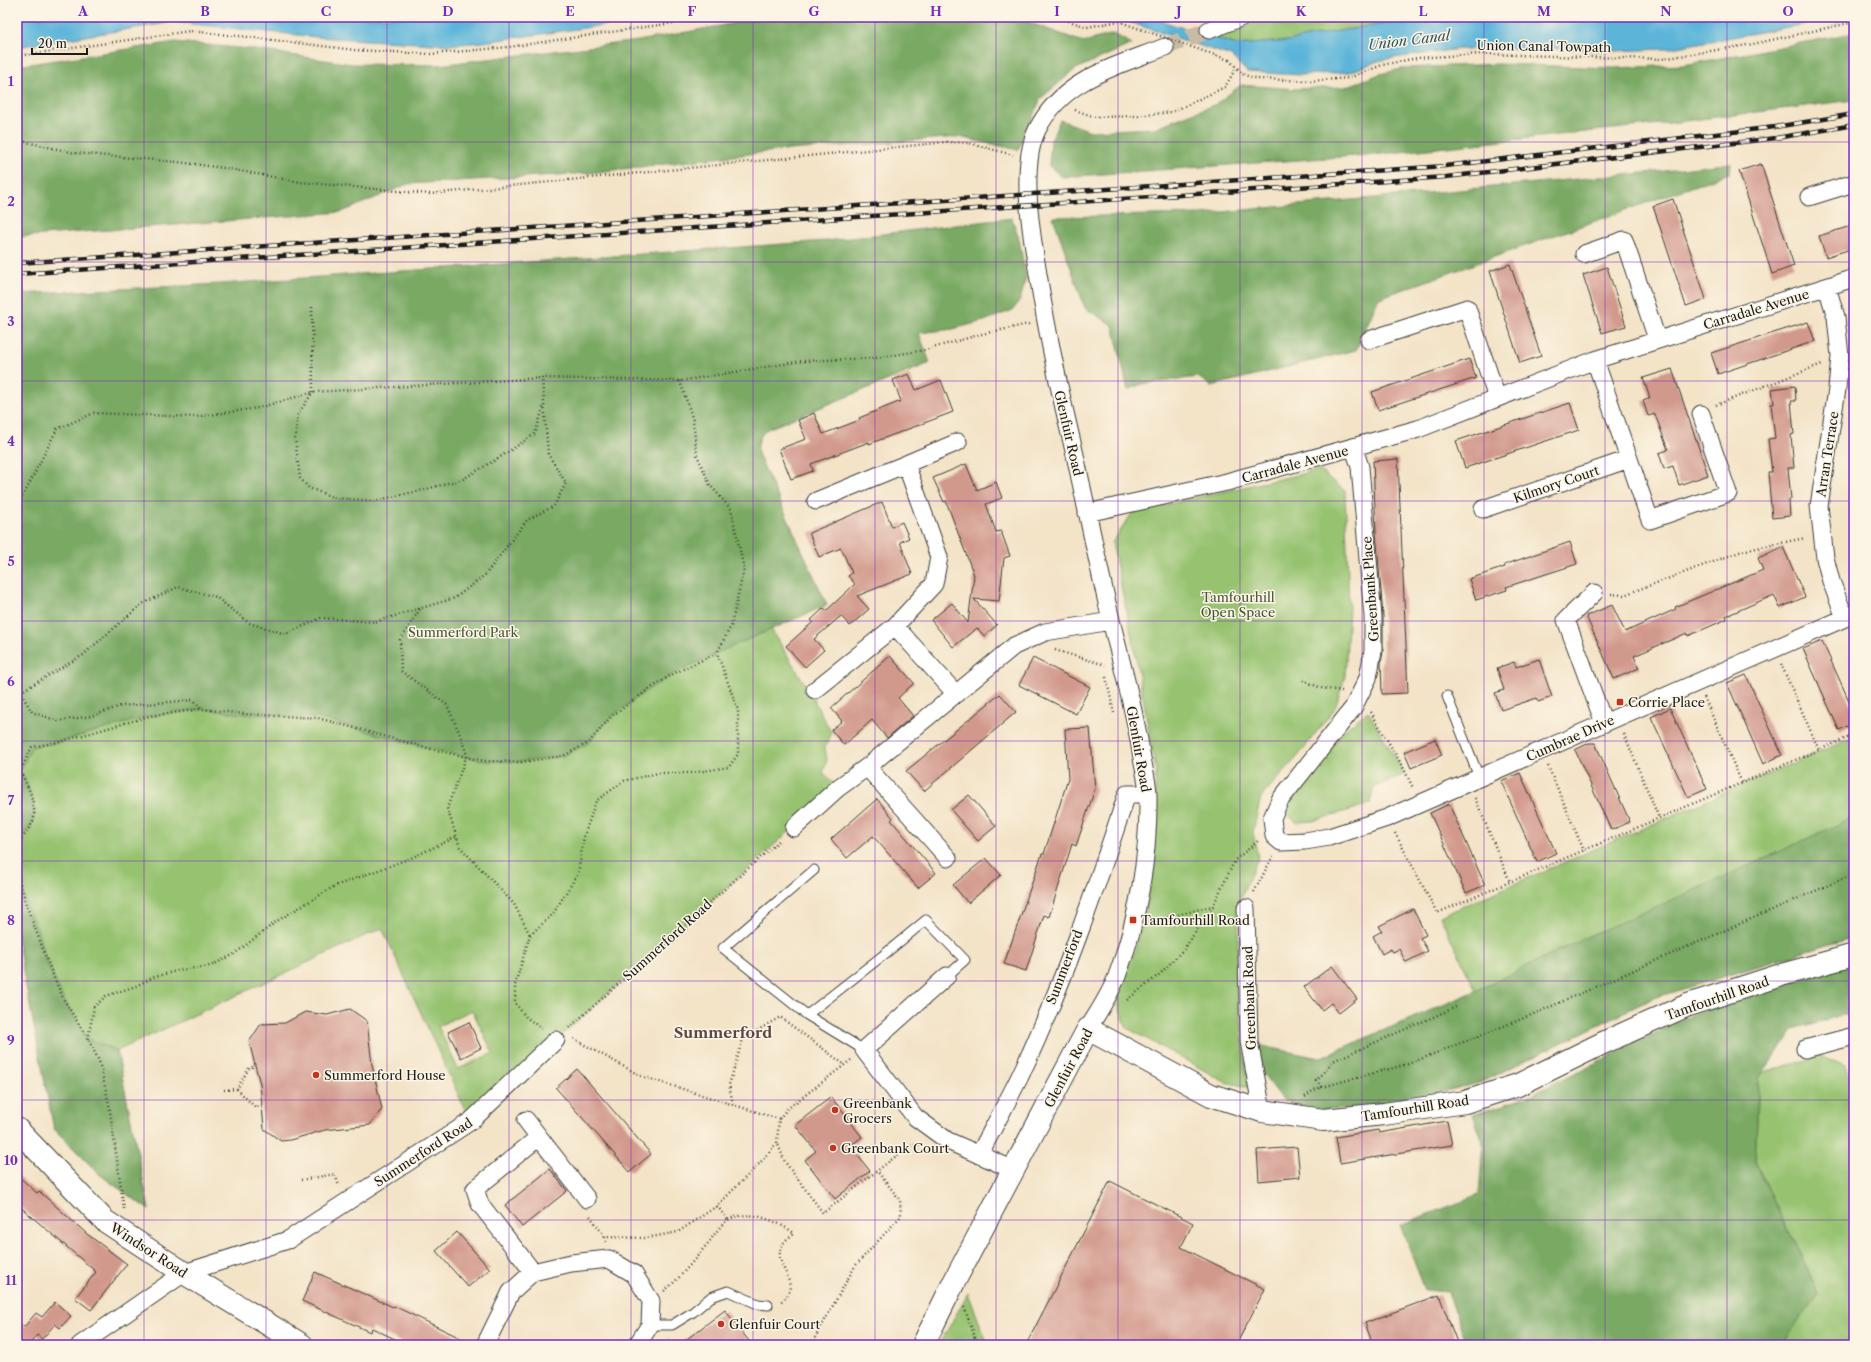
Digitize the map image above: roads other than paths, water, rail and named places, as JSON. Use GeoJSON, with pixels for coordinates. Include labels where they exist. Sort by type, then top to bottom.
{"type":"FeatureCollection","features":[{"type":"Feature","properties":{"kind":"main road","name":"Tamfourhill Road"},"geometry":{"type":"LineString","coordinates":[[1088,1029],[1210,1095],[1283,1116],[1323,1120],[1384,1114],[1465,1102],[1518,1085],[1603,1043],[1688,1005],[1781,975],[1854,955]]}},
{"type":"Feature","properties":{"kind":"main road","name":"Glenfuir Road"},"geometry":{"type":"LineString","coordinates":[[924,1345],[954,1282],[1088,1029]]}},
{"type":"Feature","properties":{"kind":"main road","name":"Windsor Road"},"geometry":{"type":"LineString","coordinates":[[17,1129],[105,1221],[184,1273],[302,1345]]}},
{"type":"Feature","properties":{"kind":"street"},"geometry":{"type":"LineString","coordinates":[[1209,30],[1242,17]]}},
{"type":"Feature","properties":{"kind":"street","name":"Glenfuir Road"},"geometry":{"type":"LineString","coordinates":[[1088,1029],[1116,979],[1132,928],[1144,866],[1148,794],[1137,721],[1111,621],[1045,320],[1030,214],[1028,160],[1031,144],[1038,128],[1054,103],[1069,90],[1091,76],[1166,47]]}},
{"type":"Feature","properties":{"kind":"street"},"geometry":{"type":"LineString","coordinates":[[1809,197],[1854,183]]}},
{"type":"Feature","properties":{"kind":"street"},"geometry":{"type":"LineString","coordinates":[[1584,254],[1624,240],[1658,339]]}},
{"type":"Feature","properties":{"kind":"street","name":"Carradale Avenue"},"geometry":{"type":"LineString","coordinates":[[1087,513],[1227,482],[1354,448],[1418,428],[1595,360],[1854,278]]}},
{"type":"Feature","properties":{"kind":"street","name":"Arran Terrace"},"geometry":{"type":"LineString","coordinates":[[1827,287],[1836,317],[1840,356],[1837,389],[1819,506],[1821,535],[1831,581],[1850,616]]}},
{"type":"Feature","properties":{"kind":"street"},"geometry":{"type":"LineString","coordinates":[[1369,340],[1467,308],[1497,398]]}},
{"type":"Feature","properties":{"kind":"street"},"geometry":{"type":"LineString","coordinates":[[1595,360],[1650,520],[1728,493],[1701,414]]}},
{"type":"Feature","properties":{"kind":"street"},"geometry":{"type":"LineString","coordinates":[[816,500],[958,442]]}},
{"type":"Feature","properties":{"kind":"street","name":"Greenbank Place"},"geometry":{"type":"LineString","coordinates":[[1277,839],[1272,818],[1280,800],[1353,708],[1368,678],[1373,651],[1373,617],[1360,467],[1354,448]]}},
{"type":"Feature","properties":{"kind":"street","name":"Kilmory Court"},"geometry":{"type":"LineString","coordinates":[[1483,509],[1629,459]]}},
{"type":"Feature","properties":{"kind":"street"},"geometry":{"type":"LineString","coordinates":[[815,690],[895,626],[934,584],[939,557],[906,464]]}},
{"type":"Feature","properties":{"kind":"street"},"geometry":{"type":"LineString","coordinates":[[1594,593],[1566,620],[1611,720]]}},
{"type":"Feature","properties":{"kind":"street","name":"Cumbrae Drive"},"geometry":{"type":"LineString","coordinates":[[1277,839],[1305,841],[1329,837],[1387,818],[1850,616]]}},
{"type":"Feature","properties":{"kind":"street"},"geometry":{"type":"LineString","coordinates":[[794,828],[838,788],[867,767],[1014,646],[1045,632],[1111,621]]}},
{"type":"Feature","properties":{"kind":"street"},"geometry":{"type":"LineString","coordinates":[[895,626],[956,694]]}},
{"type":"Feature","properties":{"kind":"street"},"geometry":{"type":"LineString","coordinates":[[867,767],[948,858]]}},
{"type":"Feature","properties":{"kind":"street","name":"Summerford"},"geometry":{"type":"LineString","coordinates":[[979,1155],[1021,1074],[1057,988],[1105,860],[1126,794],[1148,794]]}},
{"type":"Feature","properties":{"kind":"street","name":"Greenbank Road"},"geometry":{"type":"LineString","coordinates":[[1246,908],[1248,1041],[1262,1111]]}},
{"type":"Feature","properties":{"kind":"street"},"geometry":{"type":"LineString","coordinates":[[947,976],[864,1050],[915,1117],[948,1142],[1014,1170]]}},
{"type":"Feature","properties":{"kind":"street","name":"Summerford Road"},"geometry":{"type":"LineString","coordinates":[[80,1345],[184,1273],[288,1240],[472,1122],[559,1036]]}},
{"type":"Feature","properties":{"kind":"street"},"geometry":{"type":"LineString","coordinates":[[1805,1049],[1854,1036]]}},
{"type":"Feature","properties":{"kind":"street"},"geometry":{"type":"LineString","coordinates":[[526,1120],[587,1199]]}},
{"type":"Feature","properties":{"kind":"street"},"geometry":{"type":"LineString","coordinates":[[533,1272],[480,1204],[475,1189],[539,1137]]}},
{"type":"Feature","properties":{"kind":"street"},"geometry":{"type":"LineString","coordinates":[[486,1345],[511,1292],[533,1272],[571,1262],[609,1259],[634,1274],[651,1301],[650,1326],[637,1345]]}},
{"type":"Feature","properties":{"kind":"lane"},"geometry":{"type":"LineString","coordinates":[[1447,696],[1474,780]]}},
{"type":"Feature","properties":{"kind":"lane"},"geometry":{"type":"LineString","coordinates":[[814,870],[723,948],[807,1015],[864,1050]]}},
{"type":"Feature","properties":{"kind":"lane"},"geometry":{"type":"LineString","coordinates":[[807,1015],[926,920],[965,960],[947,976]]}},
{"type":"Feature","properties":{"kind":"lane"},"geometry":{"type":"LineString","coordinates":[[650,1326],[672,1325],[693,1312],[711,1297],[728,1291],[758,1304],[768,1305]]}},
{"type":"Feature","properties":{"kind":"water"},"geometry":{"type":"Polygon","coordinates":[[[17,17],[663,17],[483,42],[450,45],[317,37],[173,22],[17,47],[17,17]]]}},
{"type":"Feature","properties":{"kind":"water","name":"Union Canal"},"geometry":{"type":"Polygon","coordinates":[[[1074,17],[1149,17],[1237,45],[1288,41],[1326,33],[1414,19],[1461,17],[1844,17],[1666,49],[1614,51],[1548,48],[1459,49],[1378,61],[1350,72],[1301,75],[1247,72],[1231,56],[1117,18],[1090,23],[1074,17]]]}},
{"type":"Feature","properties":{"kind":"tunnel"},"geometry":{"type":"LineString","coordinates":[[1165,47],[1209,30]]}},
{"type":"Feature","properties":{"kind":"railway"},"geometry":{"type":"LineString","coordinates":[[17,263],[1445,166],[1775,127],[1854,114]]}},
{"type":"Feature","properties":{"kind":"railway"},"geometry":{"type":"LineString","coordinates":[[17,274],[1446,177],[1776,138],[1854,125]]}},
{"type":"Feature","properties":{"kind":"place","name":"Corrie Place"},"geometry":{"type":"Point","coordinates":[1620,702]}},
{"type":"Feature","properties":{"kind":"place","name":"Tamfourhill Road"},"geometry":{"type":"Point","coordinates":[1133,920]}},
{"type":"Feature","properties":{"kind":"place","name":"Summerford House"},"geometry":{"type":"Point","coordinates":[316,1075]}},
{"type":"Feature","properties":{"kind":"place","name":"Greenbank Grocers"},"geometry":{"type":"Point","coordinates":[835,1110]}},
{"type":"Feature","properties":{"kind":"place","name":"Greenbank Court"},"geometry":{"type":"Point","coordinates":[833,1148]}},
{"type":"Feature","properties":{"kind":"place","name":"Glenfuir Court"},"geometry":{"type":"Point","coordinates":[721,1324]}},
{"type":"Feature","properties":{"kind":"district","name":"Summerford"},"geometry":{"type":"Point","coordinates":[723,1032]}},
{"type":"Feature","properties":{"kind":"park label","name":"Tamfourhill Open Space"},"geometry":{"type":"Point","coordinates":[1238,604]}},
{"type":"Feature","properties":{"kind":"park label","name":"Summerford Park"},"geometry":{"type":"Point","coordinates":[463,632]}}]}
